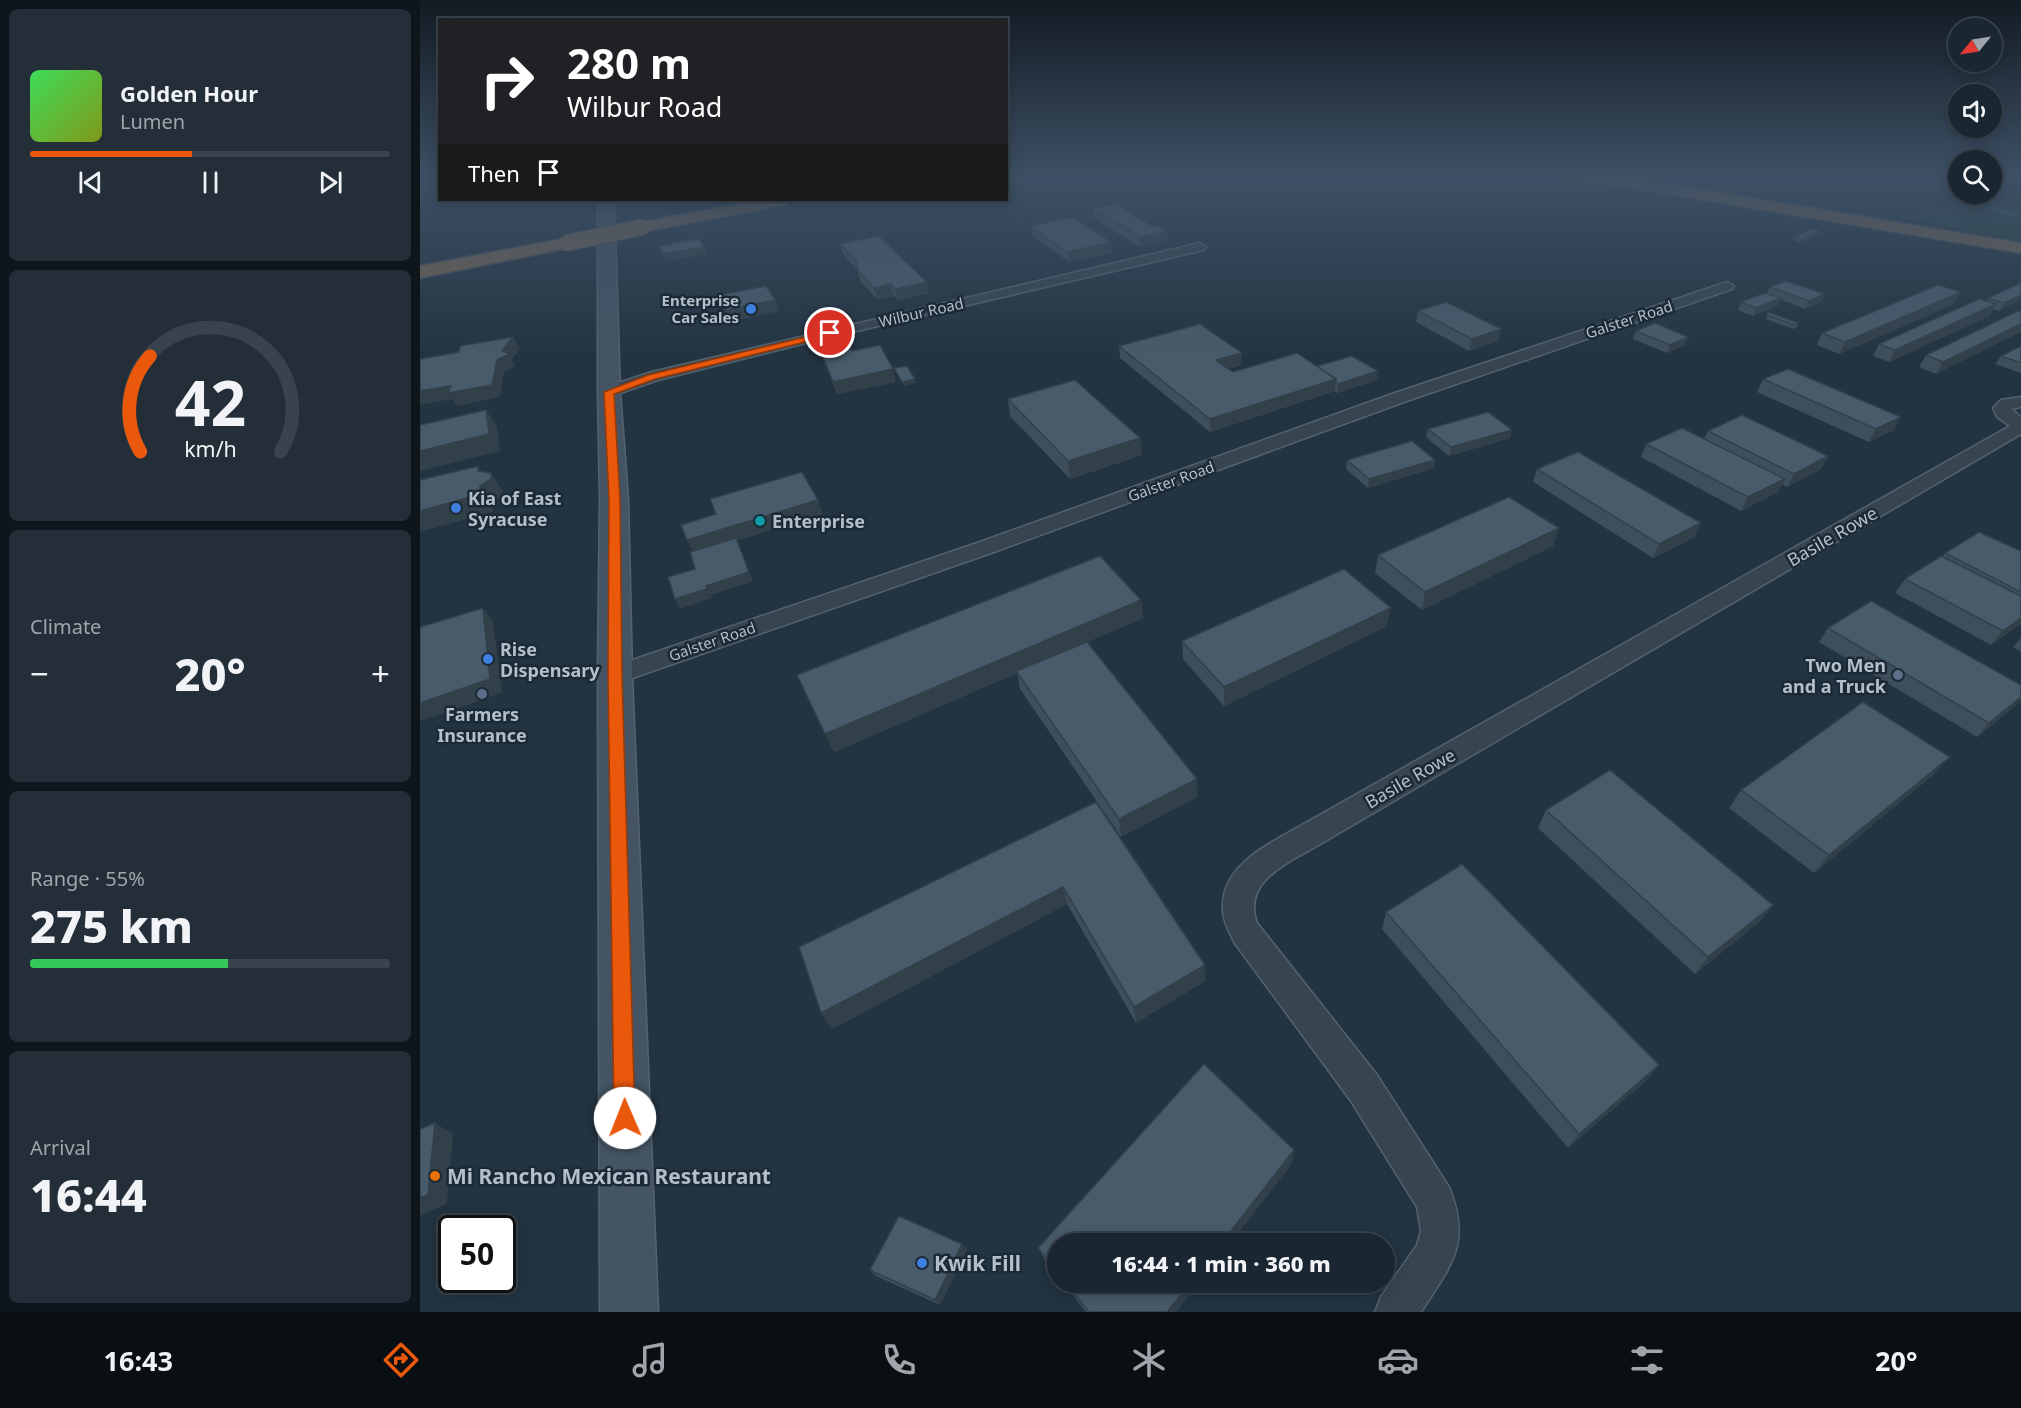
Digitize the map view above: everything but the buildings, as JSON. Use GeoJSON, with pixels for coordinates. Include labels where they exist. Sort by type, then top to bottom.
{"type":"FeatureCollection","features":[{"type":"Feature","properties":{"kind":"highway"},"geometry":{"type":"LineString","coordinates":[[420,256],[564,235]]}},
{"type":"Feature","properties":{"kind":"highway"},"geometry":{"type":"LineString","coordinates":[[420,272],[565,235]]}},
{"type":"Feature","properties":{"kind":"highway"},"geometry":{"type":"LineString","coordinates":[[1945,235],[2021,248]]}},
{"type":"Feature","properties":{"kind":"main road"},"geometry":{"type":"LineString","coordinates":[[607,235],[609,392],[614,499],[615,675],[629,1312]]}},
{"type":"Feature","properties":{"kind":"street","name":"Wilbur Road"},"geometry":{"type":"LineString","coordinates":[[609,392],[652,377],[818,336],[1200,248]]}},
{"type":"Feature","properties":{"kind":"street","name":"Galster Road"},"geometry":{"type":"LineString","coordinates":[[615,675],[987,547],[1408,395],[1727,286]]}},
{"type":"Feature","properties":{"kind":"street","name":"Basile Rowe"},"geometry":{"type":"LineString","coordinates":[[1396,1312],[1434,1255],[1441,1231],[1435,1201],[1364,1088],[1245,932],[1238,918],[1237,901],[1241,886],[1254,871],[1312,834],[2021,426],[2003,413],[2002,408],[2007,404],[2021,402]]}},
{"type":"Feature","properties":{"kind":"green space"},"geometry":{"type":"Polygon","coordinates":[[[1991,235],[2021,235],[2021,241],[1991,235]]]}},
{"type":"Feature","properties":{"kind":"place","name":"Enterprise Car Sales"},"geometry":{"type":"Point","coordinates":[751,309]}},
{"type":"Feature","properties":{"kind":"place","name":"Kia of East Syracuse"},"geometry":{"type":"Point","coordinates":[456,508]}},
{"type":"Feature","properties":{"kind":"place","name":"Enterprise"},"geometry":{"type":"Point","coordinates":[760,521]}},
{"type":"Feature","properties":{"kind":"place","name":"Rise Dispensary"},"geometry":{"type":"Point","coordinates":[488,659]}},
{"type":"Feature","properties":{"kind":"place","name":"Two Men and a Truck"},"geometry":{"type":"Point","coordinates":[1898,675]}},
{"type":"Feature","properties":{"kind":"place","name":"Farmers Insurance"},"geometry":{"type":"Point","coordinates":[482,694]}},
{"type":"Feature","properties":{"kind":"place","name":"Mi Rancho Mexican Restaurant"},"geometry":{"type":"Point","coordinates":[435,1176]}},
{"type":"Feature","properties":{"kind":"place","name":"Kwik Fill"},"geometry":{"type":"Point","coordinates":[922,1263]}},
{"type":"Feature","properties":{"kind":"route"},"geometry":{"type":"LineString","coordinates":[[625,1118],[615,675],[614,499],[609,392],[652,377],[830,333]]}}]}
